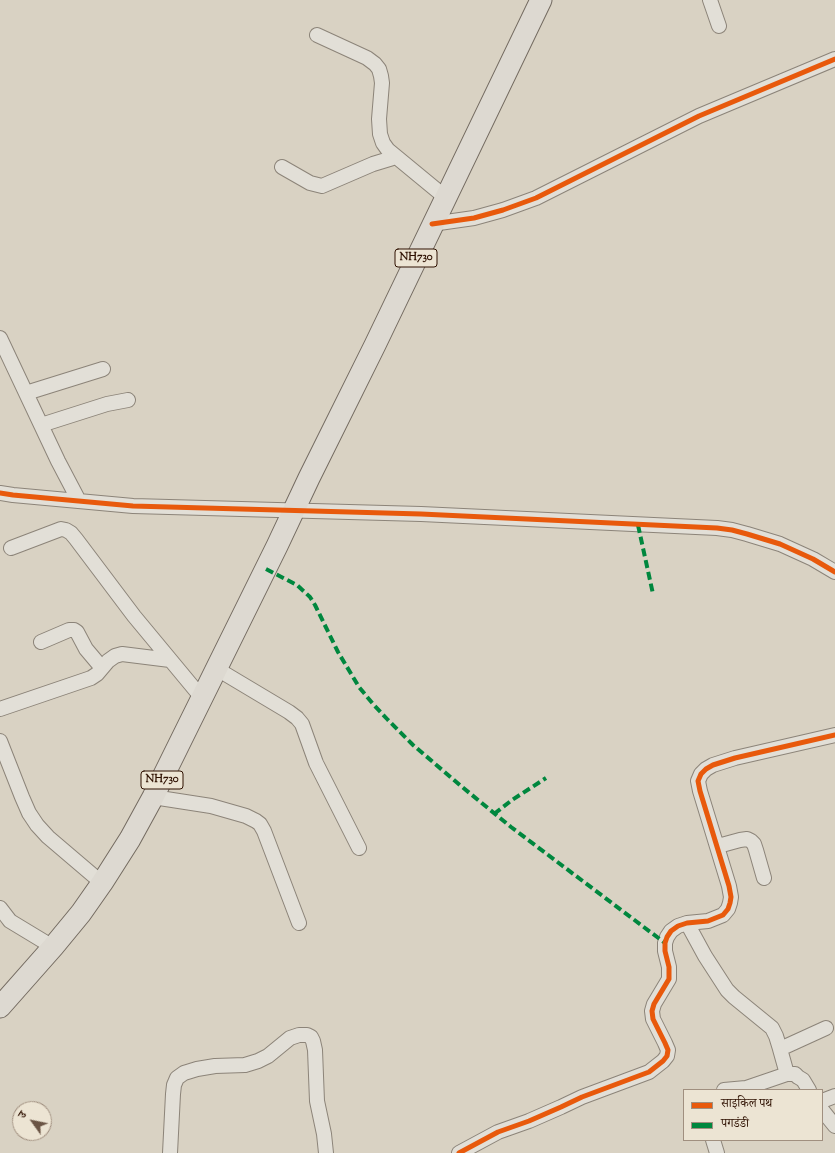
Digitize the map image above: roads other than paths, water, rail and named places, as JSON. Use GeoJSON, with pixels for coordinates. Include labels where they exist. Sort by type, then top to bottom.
{"type":"FeatureCollection","features":[{"type":"Feature","properties":{"kind":"highway","name":"NH730"},"geometry":{"type":"LineString","coordinates":[[0,1008],[81,913],[102,884],[130,839],[153,797],[217,669],[541,0]]}},
{"type":"Feature","properties":{"kind":"street"},"geometry":{"type":"LineString","coordinates":[[710,0],[719,26]]}},
{"type":"Feature","properties":{"kind":"street"},"geometry":{"type":"LineString","coordinates":[[317,35],[367,58],[379,69],[382,83],[379,119],[380,134],[383,143],[396,157],[445,197]]}},
{"type":"Feature","properties":{"kind":"street"},"geometry":{"type":"LineString","coordinates":[[432,224],[474,218],[503,210],[536,198],[699,116],[835,59]]}},
{"type":"Feature","properties":{"kind":"street"},"geometry":{"type":"LineString","coordinates":[[282,167],[310,182],[322,186],[373,164],[396,157]]}},
{"type":"Feature","properties":{"kind":"street"},"geometry":{"type":"LineString","coordinates":[[0,338],[58,461],[79,501]]}},
{"type":"Feature","properties":{"kind":"street"},"geometry":{"type":"LineString","coordinates":[[26,393],[104,369]]}},
{"type":"Feature","properties":{"kind":"street"},"geometry":{"type":"LineString","coordinates":[[41,425],[107,404],[128,400]]}},
{"type":"Feature","properties":{"kind":"street"},"geometry":{"type":"LineString","coordinates":[[0,493],[13,496],[133,506],[170,507],[289,518],[421,514],[725,529],[752,535],[780,544],[814,559],[835,572]]}},
{"type":"Feature","properties":{"kind":"street"},"geometry":{"type":"LineString","coordinates":[[11,548],[61,529],[71,533],[134,616],[202,698]]}},
{"type":"Feature","properties":{"kind":"street"},"geometry":{"type":"LineString","coordinates":[[41,642],[69,630],[74,630],[77,632],[86,649],[102,668]]}},
{"type":"Feature","properties":{"kind":"street"},"geometry":{"type":"LineString","coordinates":[[0,709],[91,678],[114,656],[122,654],[170,660]]}},
{"type":"Feature","properties":{"kind":"street"},"geometry":{"type":"LineString","coordinates":[[217,669],[289,712],[302,724],[316,763],[359,848]]}},
{"type":"Feature","properties":{"kind":"street"},"geometry":{"type":"LineString","coordinates":[[459,1153],[498,1132],[536,1118],[582,1096],[641,1076],[663,1062],[667,1056],[668,1050],[666,1043],[653,1019],[652,1011],[654,1004],[669,979],[665,951],[665,943],[667,938],[671,931],[678,926],[708,921],[723,915],[728,909],[731,896],[718,846],[700,791],[698,781],[701,774],[706,769],[714,765],[735,758],[835,735]]}},
{"type":"Feature","properties":{"kind":"street"},"geometry":{"type":"LineString","coordinates":[[0,741],[29,813],[37,825],[48,837],[102,884]]}},
{"type":"Feature","properties":{"kind":"street"},"geometry":{"type":"LineString","coordinates":[[153,797],[211,806],[256,820],[264,831],[299,923]]}},
{"type":"Feature","properties":{"kind":"street"},"geometry":{"type":"LineString","coordinates":[[718,846],[740,840],[747,839],[751,841],[754,844],[764,878]]}},
{"type":"Feature","properties":{"kind":"street"},"geometry":{"type":"LineString","coordinates":[[0,908],[10,921],[53,947]]}},
{"type":"Feature","properties":{"kind":"street"},"geometry":{"type":"LineString","coordinates":[[687,924],[727,990],[772,1028],[776,1036],[787,1074]]}},
{"type":"Feature","properties":{"kind":"street"},"geometry":{"type":"LineString","coordinates":[[780,1049],[826,1028]]}},
{"type":"Feature","properties":{"kind":"street"},"geometry":{"type":"LineString","coordinates":[[170,1153],[172,1094],[174,1084],[178,1078],[184,1073],[197,1069],[215,1066],[245,1065],[258,1061],[268,1056],[290,1038],[299,1035],[307,1035],[311,1037],[313,1041],[315,1050],[317,1101],[324,1134],[326,1153]]}},
{"type":"Feature","properties":{"kind":"street"},"geometry":{"type":"LineString","coordinates":[[735,1089],[746,1088],[787,1074],[795,1074],[803,1080],[808,1089]]}},
{"type":"Feature","properties":{"kind":"street"},"geometry":{"type":"LineString","coordinates":[[823,1101],[835,1096]]}},
{"type":"Feature","properties":{"kind":"street"},"geometry":{"type":"LineString","coordinates":[[823,1111],[835,1126]]}},
{"type":"Feature","properties":{"kind":"street"},"geometry":{"type":"LineString","coordinates":[[713,1141],[717,1153]]}}]}
